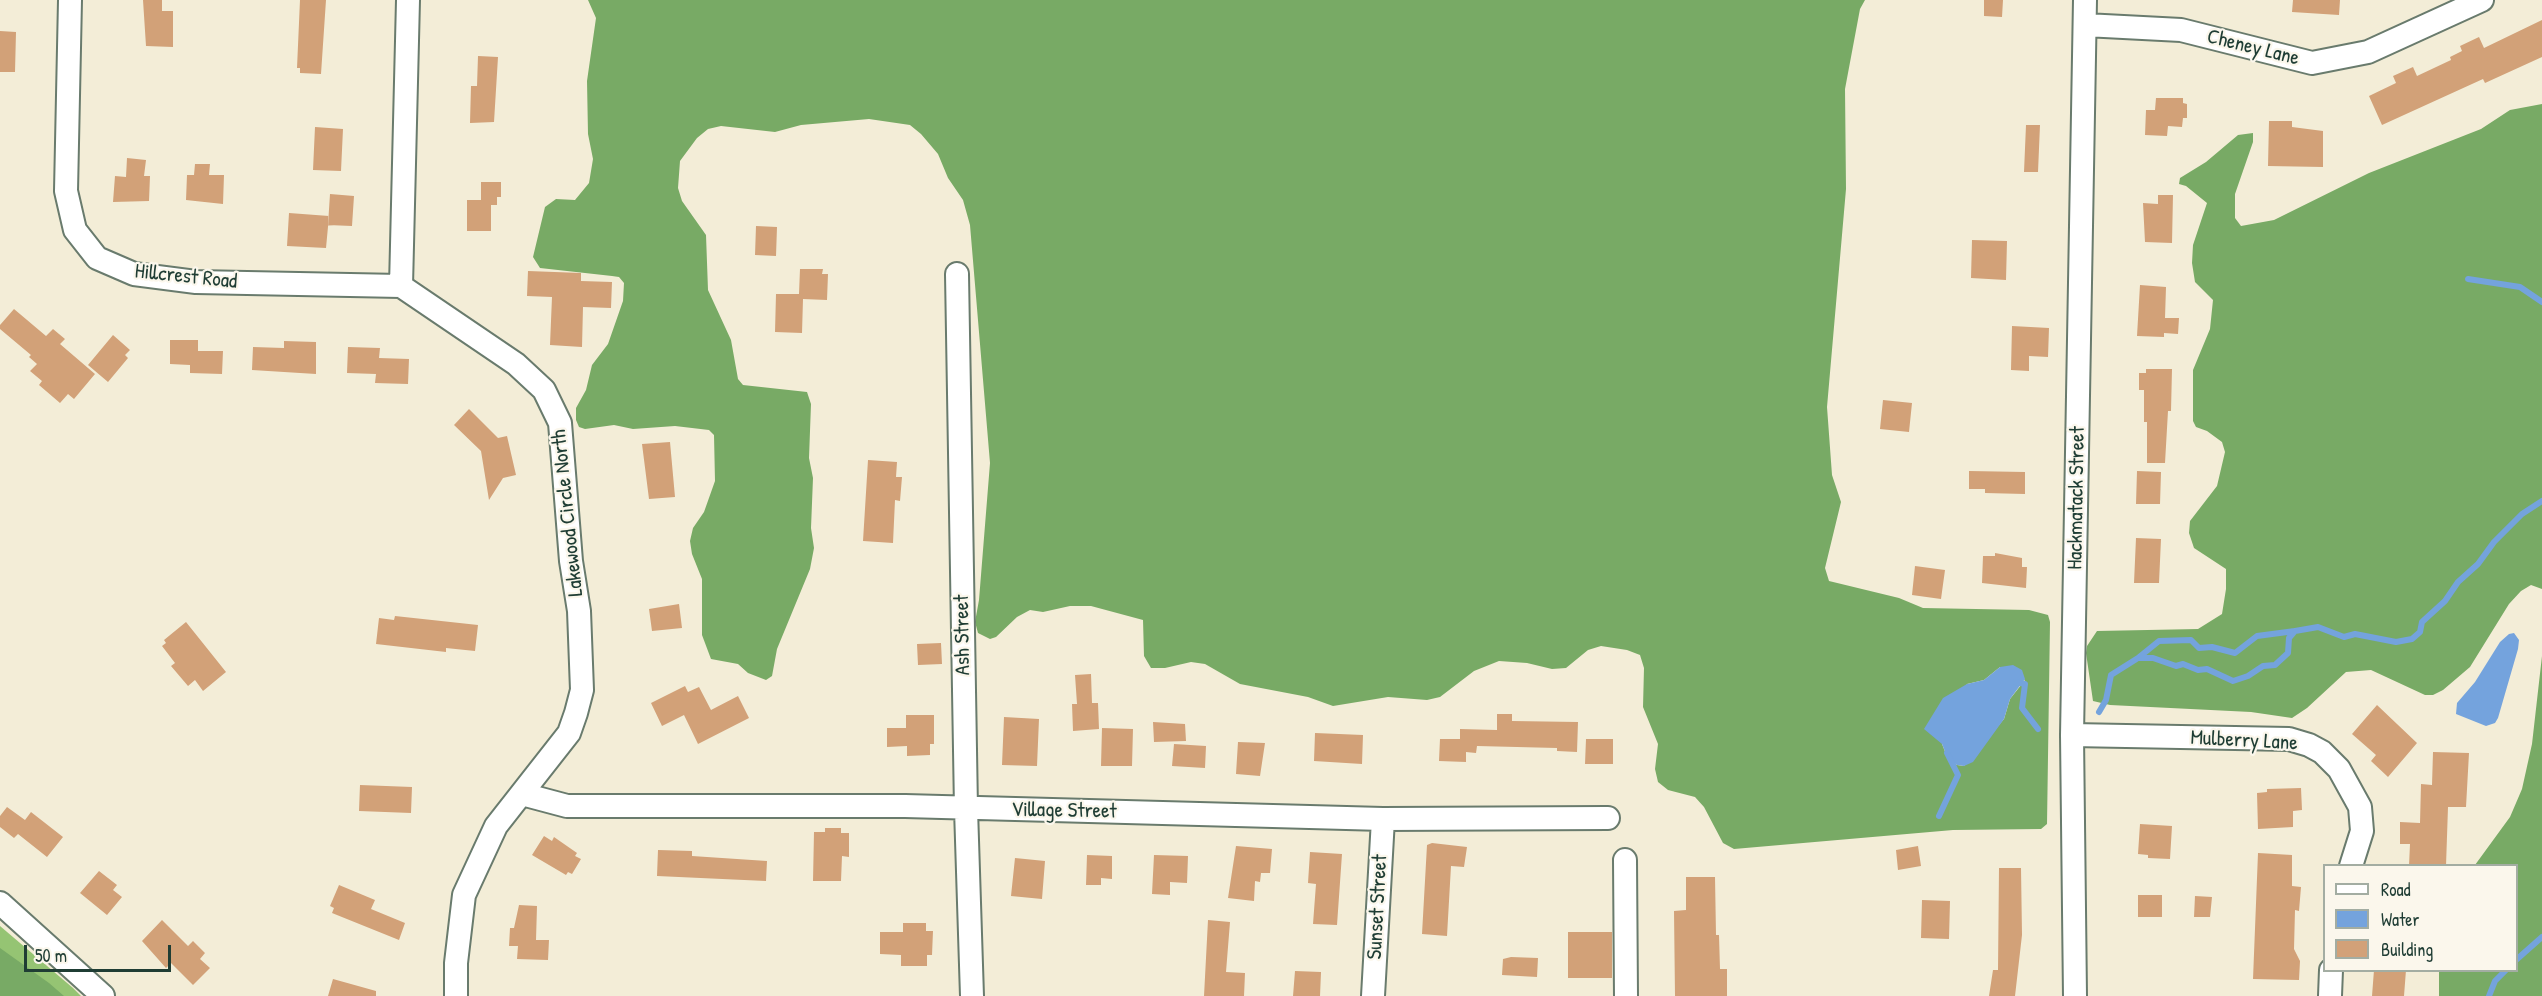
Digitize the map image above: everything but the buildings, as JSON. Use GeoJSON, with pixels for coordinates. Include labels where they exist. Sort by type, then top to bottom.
{"type":"FeatureCollection","features":[{"type":"Feature","properties":{"kind":"street","name":"Hillcrest Road"},"geometry":{"type":"LineString","coordinates":[[70,0],[66,190],[75,230],[97,258],[134,274],[196,282],[401,286]]}},
{"type":"Feature","properties":{"kind":"street"},"geometry":{"type":"LineString","coordinates":[[401,286],[408,0]]}},
{"type":"Feature","properties":{"kind":"street","name":"Hackmatack Street"},"geometry":{"type":"LineString","coordinates":[[2075,996],[2072,735],[2085,0]]}},
{"type":"Feature","properties":{"kind":"street","name":"Cheney Lane"},"geometry":{"type":"LineString","coordinates":[[2085,25],[2181,30],[2312,63],[2368,52],[2482,0]]}},
{"type":"Feature","properties":{"kind":"street","name":"Ash Street"},"geometry":{"type":"LineString","coordinates":[[957,274],[966,809],[972,996]]}},
{"type":"Feature","properties":{"kind":"street","name":"Lakewood Circle North"},"geometry":{"type":"LineString","coordinates":[[401,286],[516,364],[544,390],[560,423],[571,561],[579,611],[582,690],[569,733],[496,826],[464,895],[456,963],[456,996]]}},
{"type":"Feature","properties":{"kind":"street","name":"Mulberry Lane"},"geometry":{"type":"LineString","coordinates":[[2072,735],[2289,739],[2309,745],[2322,752],[2339,769],[2360,807],[2360,843],[2352,864]]}},
{"type":"Feature","properties":{"kind":"street","name":"Village Street"},"geometry":{"type":"LineString","coordinates":[[522,794],[567,807],[905,806],[1383,819],[1608,818]]}},
{"type":"Feature","properties":{"kind":"street","name":"Sunset Street"},"geometry":{"type":"LineString","coordinates":[[1373,996],[1383,819]]}},
{"type":"Feature","properties":{"kind":"street"},"geometry":{"type":"LineString","coordinates":[[1625,860],[1626,996]]}},
{"type":"Feature","properties":{"kind":"street"},"geometry":{"type":"LineString","coordinates":[[0,903],[103,996]]}},
{"type":"Feature","properties":{"kind":"street"},"geometry":{"type":"LineString","coordinates":[[2330,996],[2331,972]]}},
{"type":"Feature","properties":{"kind":"green space"},"geometry":{"type":"Polygon","coordinates":[[[588,0],[1865,0],[1860,9],[1845,89],[1846,189],[1827,407],[1832,475],[1841,502],[1825,568],[1829,581],[1899,598],[1923,608],[2029,610],[2048,615],[2050,622],[2047,824],[2041,829],[1953,830],[1734,849],[1723,843],[1704,807],[1695,797],[1668,790],[1658,782],[1655,769],[1658,744],[1643,707],[1644,668],[1640,655],[1627,650],[1601,646],[1588,650],[1566,668],[1552,669],[1527,663],[1499,661],[1474,671],[1440,697],[1427,700],[1388,697],[1333,706],[1308,697],[1240,684],[1205,664],[1191,662],[1165,668],[1151,668],[1144,656],[1143,620],[1091,606],[1070,606],[1043,612],[1030,610],[1017,617],[996,637],[990,639],[978,633],[975,622],[979,600],[990,463],[970,225],[963,200],[948,178],[938,154],[921,134],[910,125],[869,119],[801,125],[775,132],[721,126],[708,129],[697,138],[680,161],[678,188],[682,201],[706,235],[708,290],[731,340],[738,379],[743,385],[807,392],[811,404],[809,458],[813,478],[811,528],[814,548],[810,569],[777,649],[772,676],[766,680],[748,673],[738,664],[711,659],[702,635],[702,579],[692,554],[690,541],[693,528],[704,512],[715,481],[714,435],[709,430],[675,426],[633,429],[614,425],[585,429],[579,427],[576,420],[576,408],[586,390],[592,365],[608,344],[623,301],[624,283],[619,277],[540,268],[533,257],[545,207],[556,199],[575,200],[589,183],[593,159],[588,134],[587,81],[596,18],[588,0]],[[2000,667],[1984,680],[1967,684],[1942,744],[1948,759],[1957,765],[1964,766],[2004,719],[2010,699],[2025,680],[2000,667]]]}},
{"type":"Feature","properties":{"kind":"green space"},"geometry":{"type":"Polygon","coordinates":[[[2542,104],[2542,589],[2531,585],[2521,591],[2509,604],[2470,667],[2443,690],[2433,695],[2425,695],[2371,670],[2346,672],[2307,708],[2292,718],[2251,712],[2110,705],[2093,701],[2086,653],[2087,646],[2097,631],[2198,629],[2222,614],[2226,569],[2194,548],[2189,533],[2190,521],[2217,486],[2225,452],[2222,442],[2207,431],[2196,427],[2193,421],[2193,370],[2210,329],[2213,300],[2195,282],[2192,263],[2193,245],[2207,203],[2186,186],[2179,184],[2180,178],[2206,162],[2238,135],[2253,133],[2253,142],[2235,194],[2235,218],[2241,226],[2274,220],[2369,173],[2481,129],[2510,110],[2542,104]]]}},
{"type":"Feature","properties":{"kind":"green space"},"geometry":{"type":"Polygon","coordinates":[[[2542,656],[2542,996],[2439,996],[2439,972],[2518,972],[2518,864],[2476,864],[2510,817],[2522,789],[2532,744],[2542,656]]]}},
{"type":"Feature","properties":{"kind":"green space"},"geometry":{"type":"Polygon","coordinates":[[[0,926],[73,988],[81,996],[0,996],[0,926]]]}},
{"type":"Feature","properties":{"kind":"green space"},"geometry":{"type":"Polygon","coordinates":[[[0,948],[49,983],[64,996],[0,996],[0,948]]]}},
{"type":"Feature","properties":{"kind":"water"},"geometry":{"type":"Polygon","coordinates":[[[2514,633],[2519,640],[2518,649],[2495,723],[2486,726],[2456,714],[2457,703],[2475,682],[2500,642],[2509,634],[2514,633]]]}},
{"type":"Feature","properties":{"kind":"water"},"geometry":{"type":"Polygon","coordinates":[[[2013,665],[2022,670],[2025,679],[2010,699],[2004,719],[1973,762],[1964,766],[1957,765],[1948,759],[1942,744],[1924,729],[1943,698],[1967,684],[1984,680],[2000,667],[2013,665]]]}},
{"type":"Feature","properties":{"kind":"waterway"},"geometry":{"type":"LineString","coordinates":[[2468,279],[2520,287],[2542,302]]}},
{"type":"Feature","properties":{"kind":"waterway"},"geometry":{"type":"LineString","coordinates":[[2099,712],[2106,700],[2111,675],[2138,658],[2153,658],[2176,666],[2183,664],[2198,670],[2207,669],[2233,681],[2248,676],[2263,666],[2275,665],[2288,653],[2289,638],[2295,631],[2318,627],[2344,637],[2355,634],[2396,642],[2412,639],[2420,632],[2422,622],[2445,601],[2458,582],[2478,564],[2494,542],[2522,514],[2542,501]]}},
{"type":"Feature","properties":{"kind":"waterway"},"geometry":{"type":"LineString","coordinates":[[2138,658],[2159,641],[2191,640],[2199,648],[2212,647],[2235,653],[2257,636],[2295,631]]}},
{"type":"Feature","properties":{"kind":"waterway"},"geometry":{"type":"LineString","coordinates":[[2016,682],[2025,684],[2022,708],[2038,729]]}},
{"type":"Feature","properties":{"kind":"waterway"},"geometry":{"type":"LineString","coordinates":[[1939,816],[1958,775],[1947,753]]}},
{"type":"Feature","properties":{"kind":"waterway"},"geometry":{"type":"LineString","coordinates":[[2518,958],[2542,937]]}},
{"type":"Feature","properties":{"kind":"waterway"},"geometry":{"type":"LineString","coordinates":[[2489,996],[2495,981],[2504,972]]}}]}
